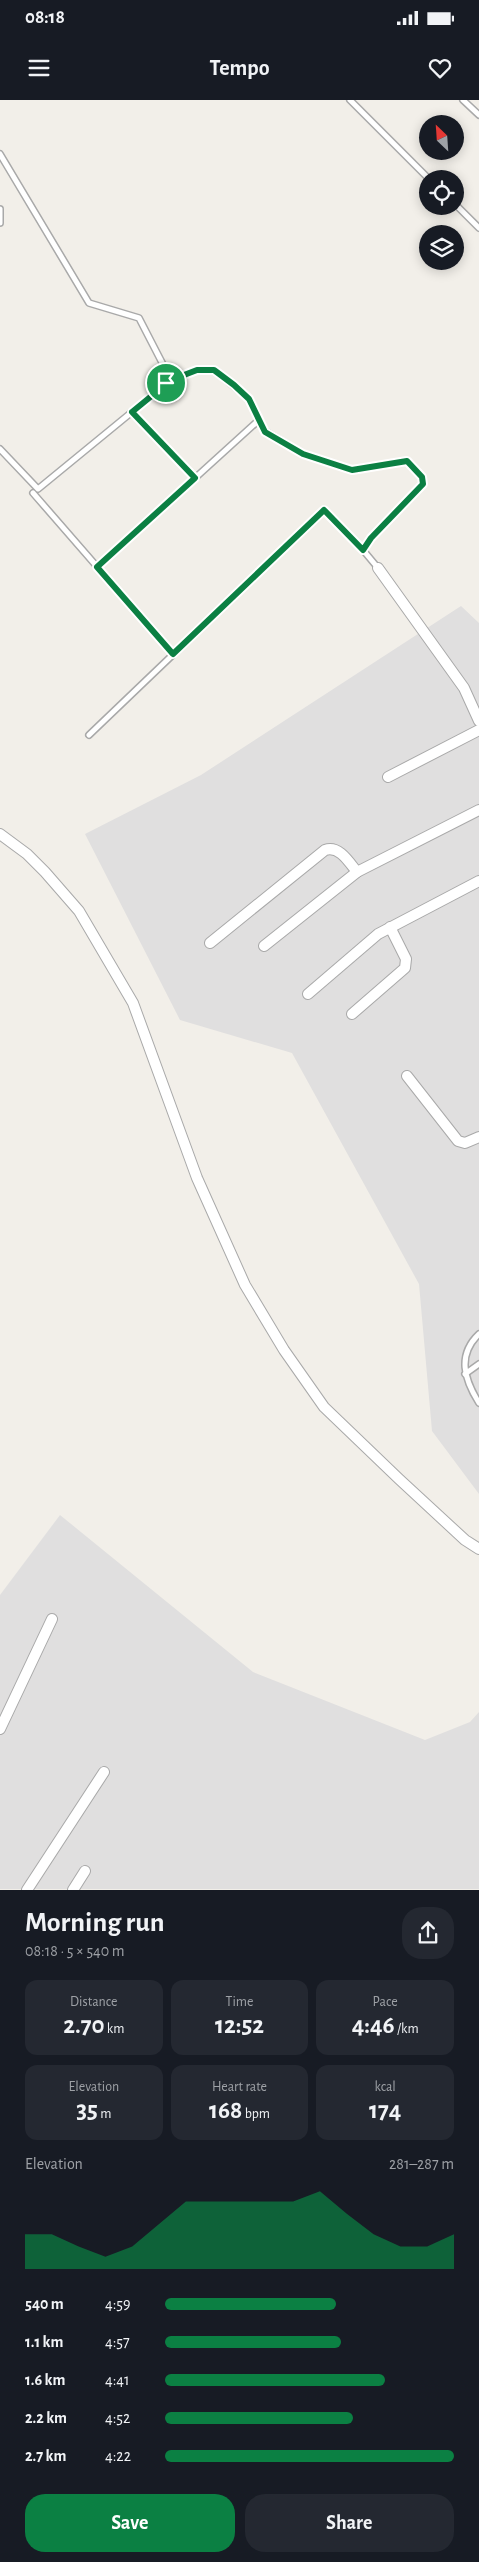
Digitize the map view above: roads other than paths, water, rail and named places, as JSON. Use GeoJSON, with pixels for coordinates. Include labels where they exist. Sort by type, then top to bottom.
{"type":"FeatureCollection","features":[{"type":"Feature","properties":{"kind":"street"},"geometry":{"type":"LineString","coordinates":[[378,568],[464,688],[479,721]]}},
{"type":"Feature","properties":{"kind":"street"},"geometry":{"type":"LineString","coordinates":[[388,777],[479,730]]}},
{"type":"Feature","properties":{"kind":"street"},"geometry":{"type":"LineString","coordinates":[[264,946],[357,872],[479,810]]}},
{"type":"Feature","properties":{"kind":"street"},"geometry":{"type":"LineString","coordinates":[[0,834],[27,854],[79,911],[134,1003],[197,1178],[245,1285],[284,1350],[324,1407],[458,1533],[479,1549]]}},
{"type":"Feature","properties":{"kind":"street"},"geometry":{"type":"LineString","coordinates":[[210,943],[325,850],[330,849],[340,853],[357,872]]}},
{"type":"Feature","properties":{"kind":"street"},"geometry":{"type":"LineString","coordinates":[[308,994],[390,927],[479,881]]}},
{"type":"Feature","properties":{"kind":"street"},"geometry":{"type":"LineString","coordinates":[[352,1014],[405,968],[406,959],[390,927]]}},
{"type":"Feature","properties":{"kind":"street"},"geometry":{"type":"LineString","coordinates":[[407,1076],[458,1141],[464,1144],[479,1137]]}},
{"type":"Feature","properties":{"kind":"street"},"geometry":{"type":"LineString","coordinates":[[0,1728],[52,1619]]}},
{"type":"Feature","properties":{"kind":"street"},"geometry":{"type":"LineString","coordinates":[[27,1890],[104,1772]]}},
{"type":"Feature","properties":{"kind":"street"},"geometry":{"type":"LineString","coordinates":[[73,1890],[85,1871]]}},
{"type":"Feature","properties":{"kind":"lane"},"geometry":{"type":"LineString","coordinates":[[350,100],[421,170]]}},
{"type":"Feature","properties":{"kind":"lane"},"geometry":{"type":"LineString","coordinates":[[463,100],[479,115]]}},
{"type":"Feature","properties":{"kind":"lane"},"geometry":{"type":"LineString","coordinates":[[0,154],[89,303],[139,318],[171,380]]}},
{"type":"Feature","properties":{"kind":"lane"},"geometry":{"type":"LineString","coordinates":[[0,209],[0,223]]}},
{"type":"Feature","properties":{"kind":"lane"},"geometry":{"type":"LineString","coordinates":[[464,213],[479,227]]}},
{"type":"Feature","properties":{"kind":"lane"},"geometry":{"type":"LineString","coordinates":[[0,449],[38,489],[171,380],[197,370],[214,370],[249,399],[265,432],[303,454],[352,470],[407,461],[422,477],[423,484],[371,538],[363,550]]}},
{"type":"Feature","properties":{"kind":"lane"},"geometry":{"type":"LineString","coordinates":[[132,412],[195,478]]}},
{"type":"Feature","properties":{"kind":"lane"},"geometry":{"type":"LineString","coordinates":[[97,567],[259,420]]}},
{"type":"Feature","properties":{"kind":"lane"},"geometry":{"type":"LineString","coordinates":[[33,493],[173,654]]}},
{"type":"Feature","properties":{"kind":"lane"},"geometry":{"type":"LineString","coordinates":[[89,735],[324,510],[378,568]]}},
{"type":"Feature","properties":{"kind":"lane"},"geometry":{"type":"LineString","coordinates":[[479,1334],[470,1342],[464,1358],[465,1374],[479,1403]]}},
{"type":"Feature","properties":{"kind":"lane"},"geometry":{"type":"LineString","coordinates":[[465,1374],[479,1364]]}}]}
